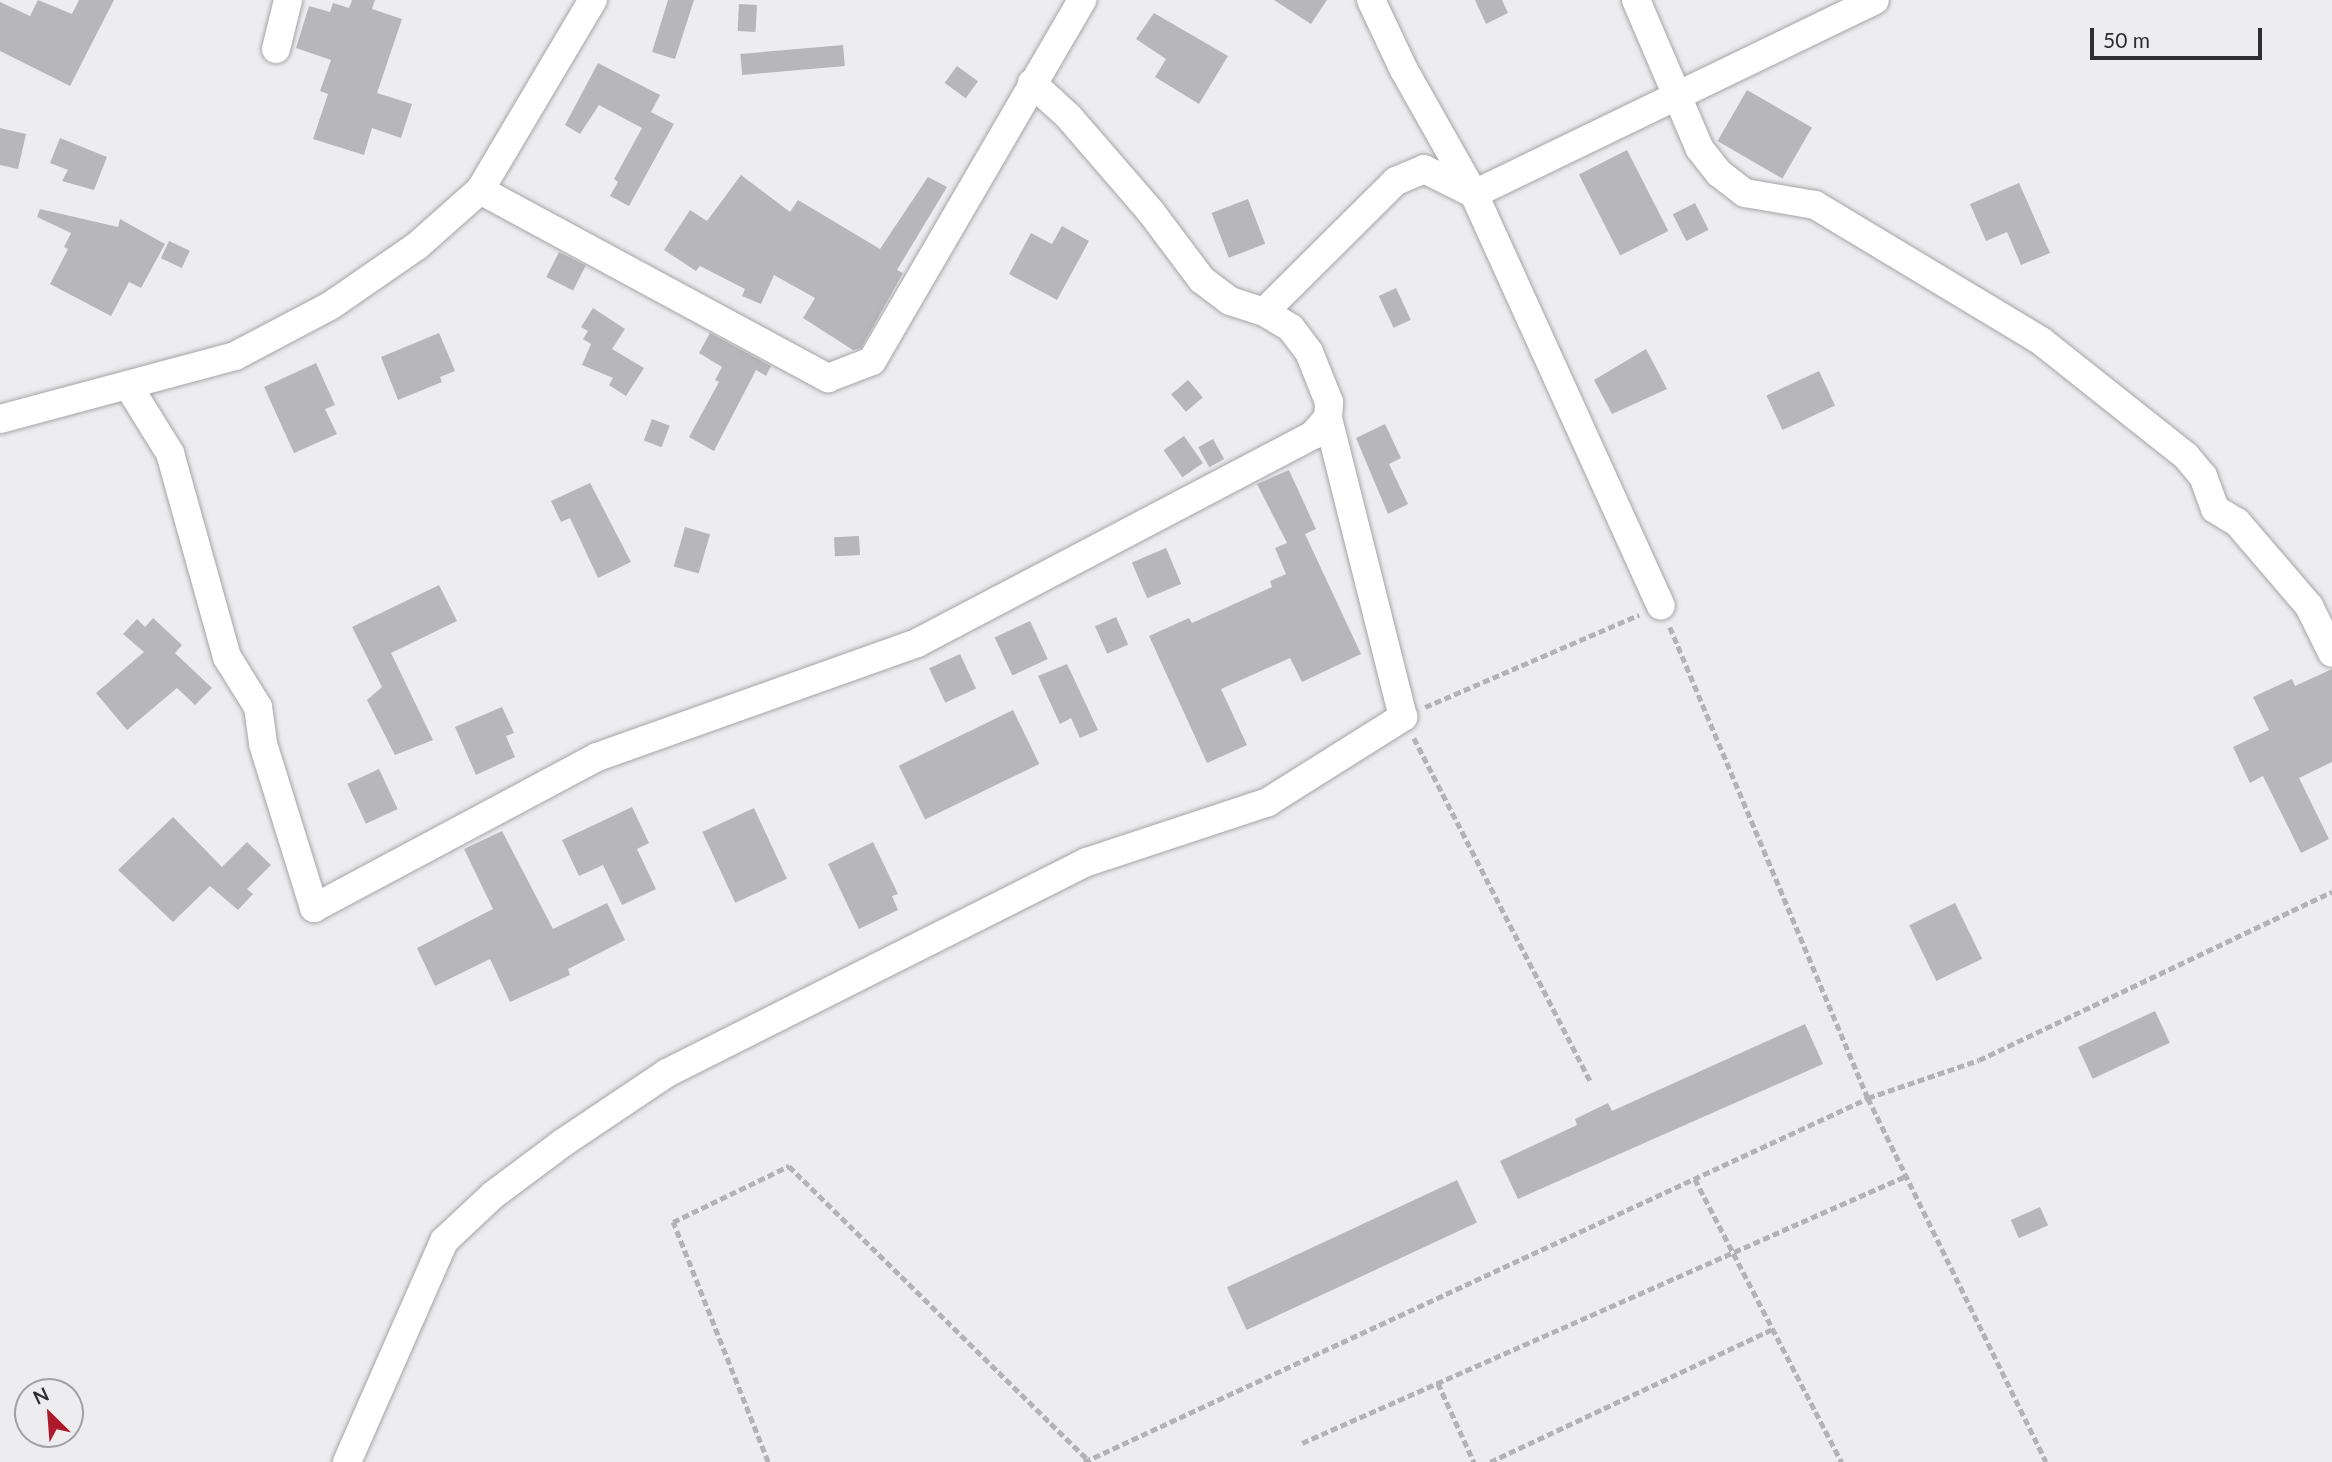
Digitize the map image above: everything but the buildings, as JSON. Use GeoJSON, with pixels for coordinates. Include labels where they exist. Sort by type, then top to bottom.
{"type":"FeatureCollection","features":[{"type":"Feature","properties":{"kind":"street"},"geometry":{"type":"LineString","coordinates":[[276,49],[288,0]]}},
{"type":"Feature","properties":{"kind":"street"},"geometry":{"type":"LineString","coordinates":[[0,419],[129,387],[235,356],[330,306],[417,246],[480,190],[593,0]]}},
{"type":"Feature","properties":{"kind":"street"},"geometry":{"type":"LineString","coordinates":[[480,190],[828,378],[872,361],[1082,0]]}},
{"type":"Feature","properties":{"kind":"street"},"geometry":{"type":"LineString","coordinates":[[1371,0],[1404,70],[1474,194],[1661,606]]}},
{"type":"Feature","properties":{"kind":"street"},"geometry":{"type":"LineString","coordinates":[[1636,0],[1680,94],[1700,149],[1719,173],[1745,193],[1815,205],[2041,341],[2186,456],[2203,476],[2215,509],[2236,522],[2309,606],[2332,653]]}},
{"type":"Feature","properties":{"kind":"street"},"geometry":{"type":"LineString","coordinates":[[1474,194],[1875,0]]}},
{"type":"Feature","properties":{"kind":"street"},"geometry":{"type":"LineString","coordinates":[[347,1462],[444,1241],[493,1195],[564,1142],[667,1073],[1087,862],[1268,802],[1403,717],[1328,418],[1329,402],[1309,352],[1291,328],[1264,312],[1230,301],[1202,280],[1151,212],[1068,116],[1032,83]]}},
{"type":"Feature","properties":{"kind":"street"},"geometry":{"type":"LineString","coordinates":[[1264,312],[1396,181],[1424,169],[1474,194]]}},
{"type":"Feature","properties":{"kind":"street"},"geometry":{"type":"LineString","coordinates":[[129,387],[170,453],[227,657],[258,707],[263,744],[314,908],[597,757],[917,643],[1313,435],[1328,418]]}},
{"type":"Feature","properties":{"kind":"path"},"geometry":{"type":"LineString","coordinates":[[1591,1083],[1403,717],[1661,606],[1868,1098],[2046,1462]]}},
{"type":"Feature","properties":{"kind":"path"},"geometry":{"type":"LineString","coordinates":[[768,1462],[673,1222],[789,1166],[1086,1461],[1868,1098],[1979,1060],[2332,892]]}},
{"type":"Feature","properties":{"kind":"path"},"geometry":{"type":"LineString","coordinates":[[1302,1443],[1906,1176]]}},
{"type":"Feature","properties":{"kind":"path"},"geometry":{"type":"LineString","coordinates":[[1695,1179],[1842,1462]]}},
{"type":"Feature","properties":{"kind":"path"},"geometry":{"type":"LineString","coordinates":[[1490,1462],[1773,1329]]}},
{"type":"Feature","properties":{"kind":"path"},"geometry":{"type":"LineString","coordinates":[[1438,1383],[1474,1462]]}}]}
